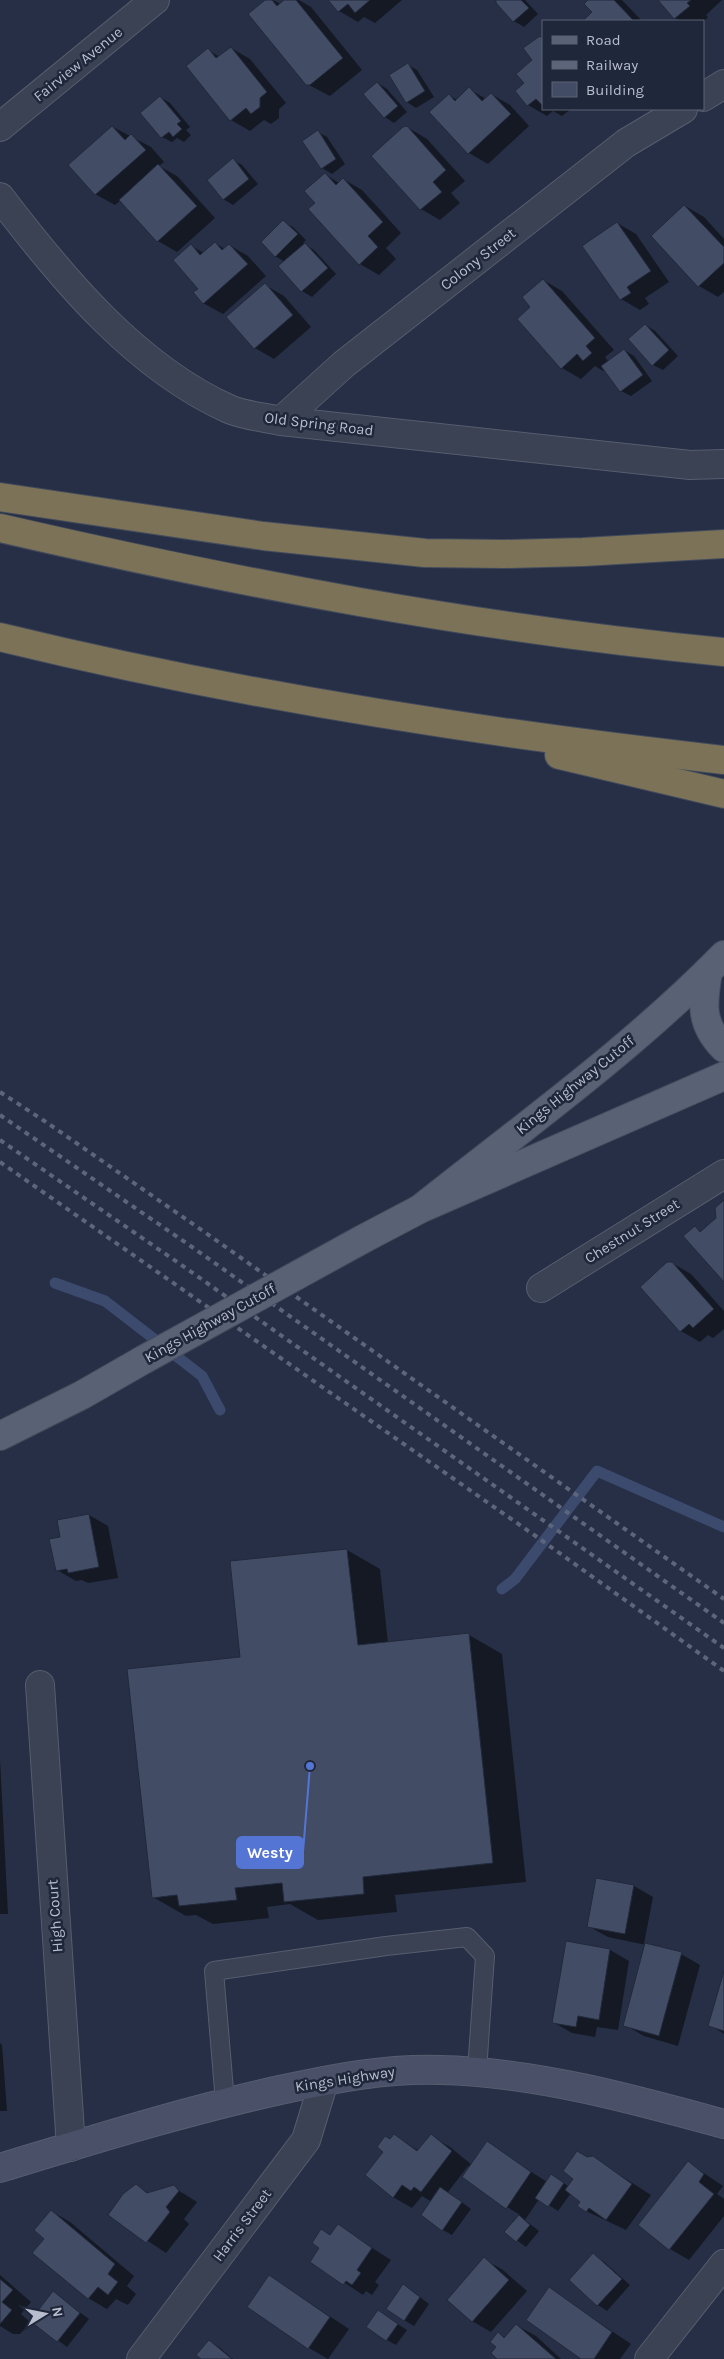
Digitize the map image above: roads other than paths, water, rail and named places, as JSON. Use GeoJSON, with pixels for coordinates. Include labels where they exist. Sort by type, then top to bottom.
{"type":"FeatureCollection","features":[{"type":"Feature","properties":{"kind":"highway"},"geometry":{"type":"LineString","coordinates":[[0,497],[253,535],[425,553],[573,553],[724,544]]}},
{"type":"Feature","properties":{"kind":"highway"},"geometry":{"type":"LineString","coordinates":[[0,528],[211,574],[336,597],[590,636],[724,652]]}},
{"type":"Feature","properties":{"kind":"highway"},"geometry":{"type":"LineString","coordinates":[[0,637],[165,674],[421,721],[724,760]]}},
{"type":"Feature","properties":{"kind":"highway"},"geometry":{"type":"LineString","coordinates":[[421,721],[724,794]]}},
{"type":"Feature","properties":{"kind":"main road"},"geometry":{"type":"LineString","coordinates":[[716,963],[704,1010],[706,1024],[724,1048]]}},
{"type":"Feature","properties":{"kind":"main road","name":"Kings Highway Cutoff"},"geometry":{"type":"LineString","coordinates":[[420,1209],[603,1065],[716,963]]}},
{"type":"Feature","properties":{"kind":"main road","name":"Kings Highway Cutoff"},"geometry":{"type":"LineString","coordinates":[[0,1436],[82,1395],[142,1360],[420,1209],[724,1076]]}},
{"type":"Feature","properties":{"kind":"main road","name":"Kings Highway"},"geometry":{"type":"LineString","coordinates":[[0,2168],[225,2102],[324,2081],[401,2070],[476,2072],[520,2076],[664,2108],[724,2124]]}},
{"type":"Feature","properties":{"kind":"street","name":"Fairview Avenue"},"geometry":{"type":"LineString","coordinates":[[0,127],[155,0]]}},
{"type":"Feature","properties":{"kind":"street"},"geometry":{"type":"LineString","coordinates":[[704,96],[724,84]]}},
{"type":"Feature","properties":{"kind":"street","name":"Colony Street"},"geometry":{"type":"LineString","coordinates":[[281,421],[344,364],[626,143],[681,110]]}},
{"type":"Feature","properties":{"kind":"street","name":"Old Spring Road"},"geometry":{"type":"LineString","coordinates":[[0,196],[42,252],[121,335],[177,382],[231,410],[281,421],[690,465],[724,464]]}},
{"type":"Feature","properties":{"kind":"street","name":"Chestnut Street"},"geometry":{"type":"LineString","coordinates":[[541,1288],[724,1174]]}},
{"type":"Feature","properties":{"kind":"street","name":"High Court"},"geometry":{"type":"LineString","coordinates":[[40,1685],[71,2147]]}},
{"type":"Feature","properties":{"kind":"street","name":"Harris Street"},"geometry":{"type":"LineString","coordinates":[[140,2359],[306,2140],[324,2081]]}},
{"type":"Feature","properties":{"kind":"street"},"geometry":{"type":"LineString","coordinates":[[649,2359],[724,2264]]}},
{"type":"Feature","properties":{"kind":"lane"},"geometry":{"type":"LineString","coordinates":[[225,2102],[214,1971],[386,1946],[467,1937],[485,1956],[476,2072]]}},
{"type":"Feature","properties":{"kind":"waterway"},"geometry":{"type":"LineString","coordinates":[[55,1283],[105,1301],[202,1376],[220,1410]]}},
{"type":"Feature","properties":{"kind":"waterway"},"geometry":{"type":"LineString","coordinates":[[502,1589],[515,1579],[597,1471],[724,1527]]}},
{"type":"Feature","properties":{"kind":"railway"},"geometry":{"type":"LineString","coordinates":[[0,1092],[203,1231],[724,1599]]}},
{"type":"Feature","properties":{"kind":"railway"},"geometry":{"type":"LineString","coordinates":[[0,1115],[192,1247],[724,1623]]}},
{"type":"Feature","properties":{"kind":"railway"},"geometry":{"type":"LineString","coordinates":[[0,1140],[180,1264],[724,1648]]}},
{"type":"Feature","properties":{"kind":"railway"},"geometry":{"type":"LineString","coordinates":[[0,1162],[537,1537],[724,1671]]}},
{"type":"Feature","properties":{"kind":"place","name":"Westy"},"geometry":{"type":"Point","coordinates":[310,1766]}}]}
